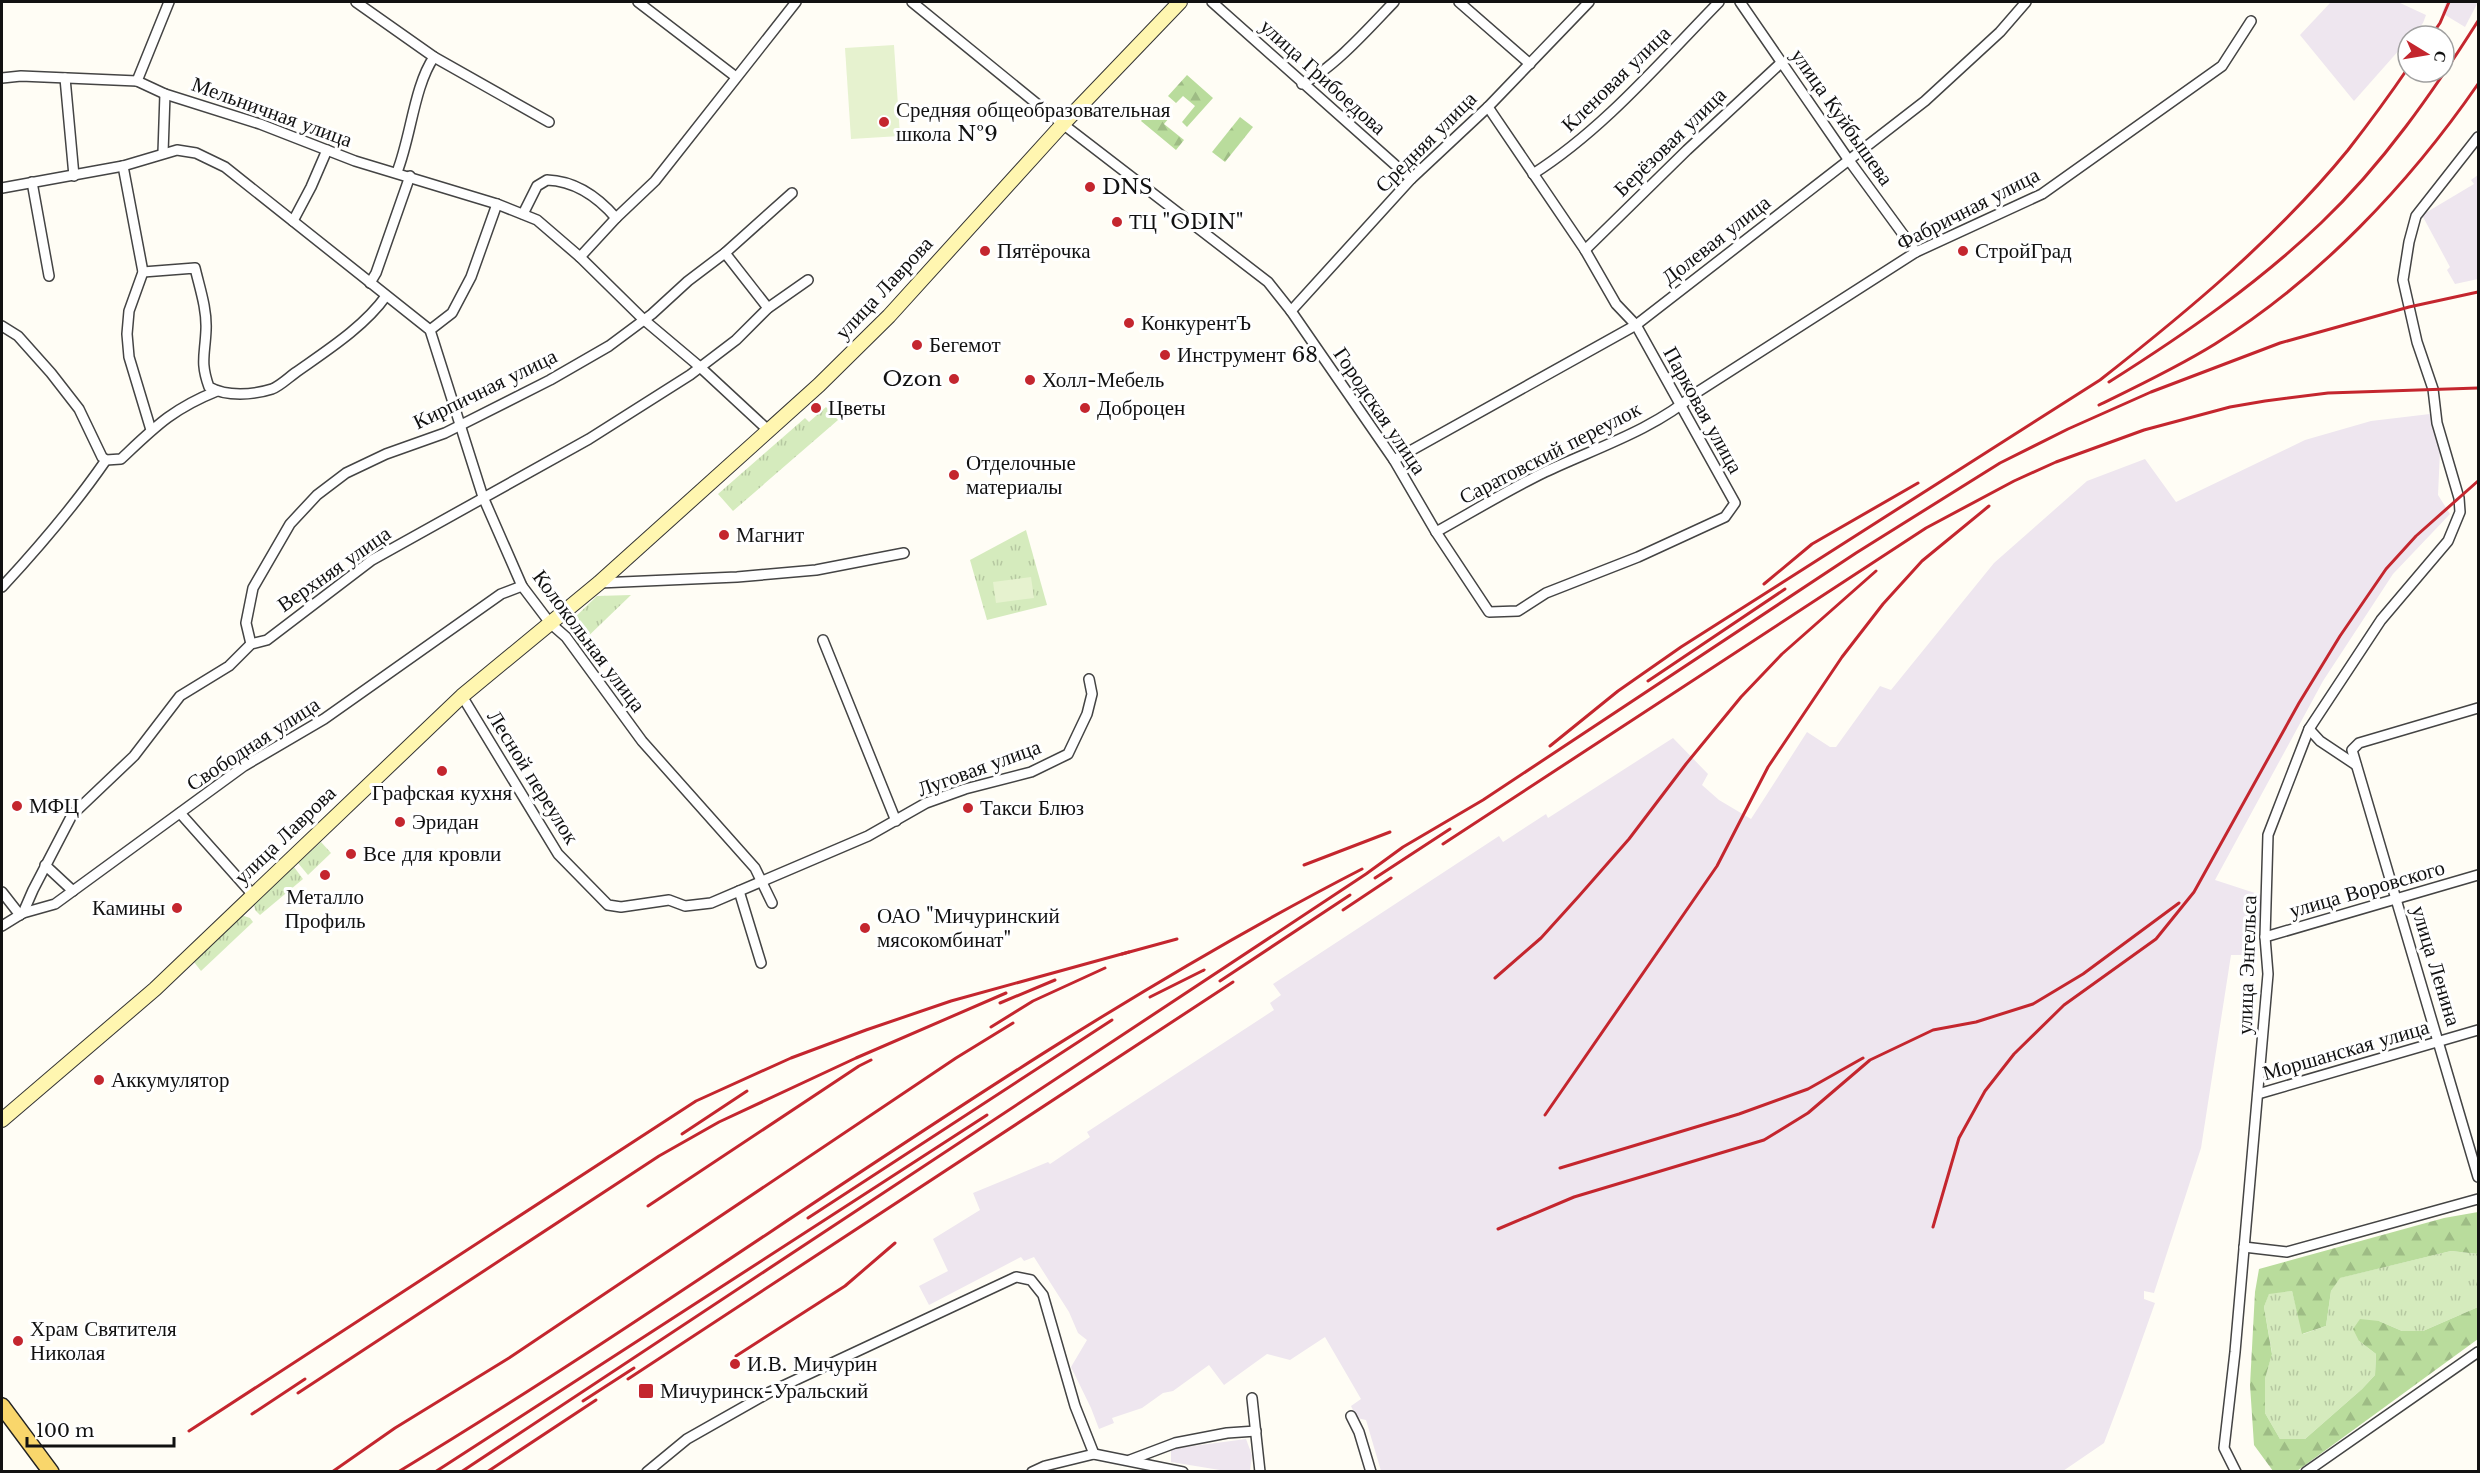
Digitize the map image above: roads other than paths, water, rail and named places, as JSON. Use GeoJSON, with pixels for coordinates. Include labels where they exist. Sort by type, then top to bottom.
{"type":"FeatureCollection","features":[{"type":"Feature","properties":{"kind":"main road","name":"улица Лаврова"},"geometry":{"type":"LineString","coordinates":[[3,1116],[155,989],[462,696],[599,584],[807,396],[889,316],[1063,124],[1180,2]]}},
{"type":"Feature","properties":{"kind":"main road"},"geometry":{"type":"LineString","coordinates":[[2,1406],[51,1472]]}},
{"type":"Feature","properties":{"kind":"street"},"geometry":{"type":"LineString","coordinates":[[137,81],[170,2]]}},
{"type":"Feature","properties":{"kind":"street"},"geometry":{"type":"LineString","coordinates":[[356,2],[434,57],[549,122]]}},
{"type":"Feature","properties":{"kind":"street"},"geometry":{"type":"LineString","coordinates":[[638,2],[736,77]]}},
{"type":"Feature","properties":{"kind":"street"},"geometry":{"type":"LineString","coordinates":[[580,257],[655,181],[796,2]]}},
{"type":"Feature","properties":{"kind":"street","name":"Городская улица"},"geometry":{"type":"LineString","coordinates":[[912,2],[1063,124],[1268,282],[1291,311],[1394,460],[1436,532],[1489,612]]}},
{"type":"Feature","properties":{"kind":"street","name":"улица Грибоедова"},"geometry":{"type":"LineString","coordinates":[[1212,2],[1411,179]]}},
{"type":"Feature","properties":{"kind":"street"},"geometry":{"type":"LineString","coordinates":[[1302,84],[1367,31],[1394,2]]}},
{"type":"Feature","properties":{"kind":"street"},"geometry":{"type":"LineString","coordinates":[[1459,2],[1530,64]]}},
{"type":"Feature","properties":{"kind":"street","name":"Средняя улица"},"geometry":{"type":"LineString","coordinates":[[1291,311],[1411,179],[1488,106],[1589,2]]}},
{"type":"Feature","properties":{"kind":"street","name":"Кленовая улица"},"geometry":{"type":"LineString","coordinates":[[1533,174],[1566,153],[1633,90],[1719,2]]}},
{"type":"Feature","properties":{"kind":"street","name":"улица Куйбышева"},"geometry":{"type":"LineString","coordinates":[[1740,2],[1848,159],[1916,252]]}},
{"type":"Feature","properties":{"kind":"street","name":"Долевая улица"},"geometry":{"type":"LineString","coordinates":[[1394,460],[1636,326],[1925,100],[2000,32],[2026,2]]}},
{"type":"Feature","properties":{"kind":"street","name":"Фабричная улица"},"geometry":{"type":"LineString","coordinates":[[1680,407],[1696,393],[1916,252],[2042,194],[2222,66],[2251,21]]}},
{"type":"Feature","properties":{"kind":"street"},"geometry":{"type":"LineString","coordinates":[[397,172],[407,146],[425,70],[434,57]]}},
{"type":"Feature","properties":{"kind":"street","name":"Берёзовая улица"},"geometry":{"type":"LineString","coordinates":[[1585,250],[1687,150],[1782,62]]}},
{"type":"Feature","properties":{"kind":"street","name":"Мельничная улица"},"geometry":{"type":"LineString","coordinates":[[2,78],[21,76],[137,81],[165,94],[260,124],[355,161],[411,176],[497,204],[537,220],[580,257],[643,319],[700,367],[768,430]]}},
{"type":"Feature","properties":{"kind":"street"},"geometry":{"type":"LineString","coordinates":[[64,78],[74,176]]}},
{"type":"Feature","properties":{"kind":"street"},"geometry":{"type":"LineString","coordinates":[[163,153],[165,94]]}},
{"type":"Feature","properties":{"kind":"street","name":"Парковая улица"},"geometry":{"type":"LineString","coordinates":[[1488,106],[1585,250],[1616,304],[1636,326],[1736,503],[1725,517],[1638,557],[1546,593],[1518,611],[1489,612]]}},
{"type":"Feature","properties":{"kind":"street","name":"улица Энгельса"},"geometry":{"type":"LineString","coordinates":[[2236,1472],[2224,1448],[2268,974],[2265,937],[2268,835],[2308,729],[2382,620],[2448,541],[2460,512],[2459,498],[2437,423],[2433,389],[2417,342],[2403,280],[2416,216],[2478,138]]}},
{"type":"Feature","properties":{"kind":"street"},"geometry":{"type":"LineString","coordinates":[[2,188],[123,166],[177,150],[207,157],[225,167],[430,330],[452,313],[471,277],[497,204]]}},
{"type":"Feature","properties":{"kind":"street"},"geometry":{"type":"LineString","coordinates":[[293,221],[311,188],[327,150]]}},
{"type":"Feature","properties":{"kind":"street"},"geometry":{"type":"LineString","coordinates":[[123,166],[143,272],[129,311],[127,334],[129,357],[151,430]]}},
{"type":"Feature","properties":{"kind":"street"},"geometry":{"type":"LineString","coordinates":[[370,283],[376,273],[411,176]]}},
{"type":"Feature","properties":{"kind":"street"},"geometry":{"type":"LineString","coordinates":[[523,214],[531,195],[542,182],[557,180],[588,192],[604,204],[616,218]]}},
{"type":"Feature","properties":{"kind":"street"},"geometry":{"type":"LineString","coordinates":[[32,182],[50,276]]}},
{"type":"Feature","properties":{"kind":"street","name":"Кирпичная улица"},"geometry":{"type":"LineString","coordinates":[[251,644],[246,623],[253,588],[290,524],[317,495],[346,473],[462,425],[550,380],[609,346],[725,253],[792,193]]}},
{"type":"Feature","properties":{"kind":"street"},"geometry":{"type":"LineString","coordinates":[[725,253],[768,308]]}},
{"type":"Feature","properties":{"kind":"street"},"geometry":{"type":"LineString","coordinates":[[143,272],[195,268],[205,306],[203,370],[209,387],[217,391],[239,394],[274,389],[323,353],[376,309],[386,296]]}},
{"type":"Feature","properties":{"kind":"street","name":"Верхняя улица"},"geometry":{"type":"LineString","coordinates":[[19,913],[72,815],[134,756],[180,696],[229,666],[251,644],[267,640],[372,560],[589,439],[700,367],[736,340],[768,308],[808,280]]}},
{"type":"Feature","properties":{"kind":"street"},"geometry":{"type":"LineString","coordinates":[[2,326],[18,336],[51,373],[79,409],[102,457],[106,459],[121,459],[162,420],[191,401],[217,391]]}},
{"type":"Feature","properties":{"kind":"street","name":"Колокольная улица"},"geometry":{"type":"LineString","coordinates":[[430,330],[483,497],[522,586],[550,623],[566,637],[642,741],[755,868],[772,903]]}},
{"type":"Feature","properties":{"kind":"street","name":"Саратовский переулок"},"geometry":{"type":"LineString","coordinates":[[1436,532],[1543,474],[1680,407]]}},
{"type":"Feature","properties":{"kind":"street"},"geometry":{"type":"LineString","coordinates":[[2,587],[68,511],[106,459]]}},
{"type":"Feature","properties":{"kind":"street"},"geometry":{"type":"LineString","coordinates":[[599,584],[737,577],[816,570],[904,553]]}},
{"type":"Feature","properties":{"kind":"street","name":"Свободная улица"},"geometry":{"type":"LineString","coordinates":[[2,926],[19,913],[55,904],[244,766],[324,719],[467,616],[501,594],[522,586]]}},
{"type":"Feature","properties":{"kind":"street"},"geometry":{"type":"LineString","coordinates":[[823,640],[896,821]]}},
{"type":"Feature","properties":{"kind":"street","name":"Луговая улица"},"geometry":{"type":"LineString","coordinates":[[762,881],[815,861],[868,836],[926,803],[965,789],[1031,772],[1068,754],[1087,714],[1092,694],[1089,679]]}},
{"type":"Feature","properties":{"kind":"street","name":"Лесной переулок"},"geometry":{"type":"LineString","coordinates":[[462,696],[558,854],[608,904],[621,907],[669,900],[685,906],[711,903],[762,881]]}},
{"type":"Feature","properties":{"kind":"street"},"geometry":{"type":"LineString","coordinates":[[2356,765],[2352,750],[2359,743],[2478,708]]}},
{"type":"Feature","properties":{"kind":"street"},"geometry":{"type":"LineString","coordinates":[[2308,729],[2320,741],[2356,765]]}},
{"type":"Feature","properties":{"kind":"street","name":"улица Ленина"},"geometry":{"type":"LineString","coordinates":[[2356,765],[2478,1177]]}},
{"type":"Feature","properties":{"kind":"street"},"geometry":{"type":"LineString","coordinates":[[180,813],[253,895]]}},
{"type":"Feature","properties":{"kind":"street"},"geometry":{"type":"LineString","coordinates":[[45,865],[73,891]]}},
{"type":"Feature","properties":{"kind":"street","name":"улица Воровского"},"geometry":{"type":"LineString","coordinates":[[2265,937],[2478,875]]}},
{"type":"Feature","properties":{"kind":"street"},"geometry":{"type":"LineString","coordinates":[[739,891],[761,963]]}},
{"type":"Feature","properties":{"kind":"street"},"geometry":{"type":"LineString","coordinates":[[2,892],[19,913]]}},
{"type":"Feature","properties":{"kind":"street"},"geometry":{"type":"LineString","coordinates":[[2,906],[19,913]]}},
{"type":"Feature","properties":{"kind":"street","name":"Моршанская улица"},"geometry":{"type":"LineString","coordinates":[[2258,1094],[2478,1030]]}},
{"type":"Feature","properties":{"kind":"street"},"geometry":{"type":"LineString","coordinates":[[2244,1247],[2287,1252],[2478,1199]]}},
{"type":"Feature","properties":{"kind":"street"},"geometry":{"type":"LineString","coordinates":[[647,1472],[687,1439],[770,1392],[1016,1277],[1031,1280],[1043,1294],[1075,1406],[1094,1454]]}},
{"type":"Feature","properties":{"kind":"street"},"geometry":{"type":"LineString","coordinates":[[2306,1472],[2478,1352]]}},
{"type":"Feature","properties":{"kind":"street"},"geometry":{"type":"LineString","coordinates":[[1252,1398],[1260,1472]]}},
{"type":"Feature","properties":{"kind":"street"},"geometry":{"type":"LineString","coordinates":[[1351,1416],[1359,1432],[1371,1472]]}},
{"type":"Feature","properties":{"kind":"street"},"geometry":{"type":"LineString","coordinates":[[1129,1461],[1175,1443],[1227,1433],[1256,1431]]}},
{"type":"Feature","properties":{"kind":"street"},"geometry":{"type":"LineString","coordinates":[[1032,1472],[1045,1466],[1094,1454],[1184,1472]]}},
{"type":"Feature","properties":{"kind":"railway"},"geometry":{"type":"LineString","coordinates":[[2439,24],[2449,2]]}},
{"type":"Feature","properties":{"kind":"railway"},"geometry":{"type":"LineString","coordinates":[[2109,382],[2220,307],[2272,267],[2321,223],[2386,152],[2443,74],[2478,21]]}},
{"type":"Feature","properties":{"kind":"railway"},"geometry":{"type":"LineString","coordinates":[[1550,746],[1618,691],[1681,647],[2100,380],[2198,300],[2262,243],[2321,182],[2348,150],[2397,84]]}},
{"type":"Feature","properties":{"kind":"railway"},"geometry":{"type":"LineString","coordinates":[[2099,405],[2215,344],[2253,318],[2326,260],[2392,193],[2422,158],[2478,84]]}},
{"type":"Feature","properties":{"kind":"railway"},"geometry":{"type":"LineString","coordinates":[[461,1472],[1366,874],[1403,847],[1483,800],[1856,553],[2000,463],[2068,429],[2151,392],[2280,343],[2409,307],[2478,292]]}},
{"type":"Feature","properties":{"kind":"railway"},"geometry":{"type":"LineString","coordinates":[[1443,844],[1926,528],[2014,481],[2056,462],[2144,430],[2230,407],[2328,393],[2478,388]]}},
{"type":"Feature","properties":{"kind":"railway"},"geometry":{"type":"LineString","coordinates":[[1933,1227],[1959,1138],[1985,1091],[2014,1054],[2064,1005],[2156,939],[2194,892],[2299,703],[2340,636],[2386,569],[2416,536],[2478,481]]}},
{"type":"Feature","properties":{"kind":"railway"},"geometry":{"type":"LineString","coordinates":[[1764,584],[1812,544],[1918,483]]}},
{"type":"Feature","properties":{"kind":"railway"},"geometry":{"type":"LineString","coordinates":[[1545,1115],[1717,866],[1768,767],[1842,657],[1883,604],[1922,561],[1989,506]]}},
{"type":"Feature","properties":{"kind":"railway"},"geometry":{"type":"LineString","coordinates":[[1495,978],[1541,938],[1629,839],[1741,697],[1782,654],[1876,571]]}},
{"type":"Feature","properties":{"kind":"railway"},"geometry":{"type":"LineString","coordinates":[[1648,681],[1785,589]]}},
{"type":"Feature","properties":{"kind":"railway"},"geometry":{"type":"LineString","coordinates":[[1375,878],[1450,829]]}},
{"type":"Feature","properties":{"kind":"railway"},"geometry":{"type":"LineString","coordinates":[[1304,865],[1390,832]]}},
{"type":"Feature","properties":{"kind":"railway"},"geometry":{"type":"LineString","coordinates":[[398,1472],[519,1397],[875,1162],[1114,1009],[1237,937],[1362,869]]}},
{"type":"Feature","properties":{"kind":"railway"},"geometry":{"type":"LineString","coordinates":[[1343,910],[1391,878]]}},
{"type":"Feature","properties":{"kind":"railway"},"geometry":{"type":"LineString","coordinates":[[1220,981],[1350,895]]}},
{"type":"Feature","properties":{"kind":"railway"},"geometry":{"type":"LineString","coordinates":[[1498,1229],[1574,1197],[1764,1140],[1808,1113],[1870,1060],[1933,1030],[1976,1022],[2033,1004],[2083,974],[2179,903]]}},
{"type":"Feature","properties":{"kind":"railway"},"geometry":{"type":"LineString","coordinates":[[1122,954],[1177,939]]}},
{"type":"Feature","properties":{"kind":"railway"},"geometry":{"type":"LineString","coordinates":[[189,1431],[696,1101],[791,1058],[866,1030],[951,1001],[1129,952]]}},
{"type":"Feature","properties":{"kind":"railway"},"geometry":{"type":"LineString","coordinates":[[991,1027],[1033,1001],[1105,968]]}},
{"type":"Feature","properties":{"kind":"railway"},"geometry":{"type":"LineString","coordinates":[[1150,997],[1204,970]]}},
{"type":"Feature","properties":{"kind":"railway"},"geometry":{"type":"LineString","coordinates":[[1000,1003],[1055,980]]}},
{"type":"Feature","properties":{"kind":"railway"},"geometry":{"type":"LineString","coordinates":[[628,1379],[1233,982]]}},
{"type":"Feature","properties":{"kind":"railway"},"geometry":{"type":"LineString","coordinates":[[298,1393],[659,1156],[719,1122],[856,1058],[1006,993]]}},
{"type":"Feature","properties":{"kind":"railway"},"geometry":{"type":"LineString","coordinates":[[808,1218],[1112,1020]]}},
{"type":"Feature","properties":{"kind":"railway"},"geometry":{"type":"LineString","coordinates":[[332,1472],[395,1428],[509,1358],[956,1058],[1013,1023]]}},
{"type":"Feature","properties":{"kind":"railway"},"geometry":{"type":"LineString","coordinates":[[1560,1168],[1739,1114],[1808,1089],[1863,1058]]}},
{"type":"Feature","properties":{"kind":"railway"},"geometry":{"type":"LineString","coordinates":[[648,1206],[871,1060]]}},
{"type":"Feature","properties":{"kind":"railway"},"geometry":{"type":"LineString","coordinates":[[682,1134],[747,1091]]}},
{"type":"Feature","properties":{"kind":"railway"},"geometry":{"type":"LineString","coordinates":[[435,1472],[987,1115]]}},
{"type":"Feature","properties":{"kind":"railway"},"geometry":{"type":"LineString","coordinates":[[736,1356],[845,1286],[895,1243]]}},
{"type":"Feature","properties":{"kind":"railway"},"geometry":{"type":"LineString","coordinates":[[583,1401],[634,1368]]}},
{"type":"Feature","properties":{"kind":"railway"},"geometry":{"type":"LineString","coordinates":[[252,1414],[305,1379]]}},
{"type":"Feature","properties":{"kind":"railway"},"geometry":{"type":"LineString","coordinates":[[487,1472],[596,1400]]}},
{"type":"Feature","properties":{"kind":"place","name":"Средняя общеобразовательная школа №9"},"geometry":{"type":"Point","coordinates":[884,122]}},
{"type":"Feature","properties":{"kind":"place","name":"DNS"},"geometry":{"type":"Point","coordinates":[1090,187]}},
{"type":"Feature","properties":{"kind":"place","name":"ТЦ \"ODIN\""},"geometry":{"type":"Point","coordinates":[1117,222]}},
{"type":"Feature","properties":{"kind":"place","name":"Пятёрочка"},"geometry":{"type":"Point","coordinates":[985,251]}},
{"type":"Feature","properties":{"kind":"place","name":"СтройГрад"},"geometry":{"type":"Point","coordinates":[1963,251]}},
{"type":"Feature","properties":{"kind":"place","name":"КонкурентЪ"},"geometry":{"type":"Point","coordinates":[1129,323]}},
{"type":"Feature","properties":{"kind":"place","name":"Бегемот"},"geometry":{"type":"Point","coordinates":[917,345]}},
{"type":"Feature","properties":{"kind":"place","name":"Инструмент 68"},"geometry":{"type":"Point","coordinates":[1165,355]}},
{"type":"Feature","properties":{"kind":"place","name":"Ozon"},"geometry":{"type":"Point","coordinates":[954,379]}},
{"type":"Feature","properties":{"kind":"place","name":"Холл-Мебель"},"geometry":{"type":"Point","coordinates":[1030,380]}},
{"type":"Feature","properties":{"kind":"place","name":"Цветы"},"geometry":{"type":"Point","coordinates":[816,408]}},
{"type":"Feature","properties":{"kind":"place","name":"Доброцен"},"geometry":{"type":"Point","coordinates":[1085,408]}},
{"type":"Feature","properties":{"kind":"place","name":"Отделочные материалы"},"geometry":{"type":"Point","coordinates":[954,475]}},
{"type":"Feature","properties":{"kind":"place","name":"Магнит"},"geometry":{"type":"Point","coordinates":[724,535]}},
{"type":"Feature","properties":{"kind":"place","name":"Графская кухня"},"geometry":{"type":"Point","coordinates":[442,771]}},
{"type":"Feature","properties":{"kind":"place","name":"МФЦ"},"geometry":{"type":"Point","coordinates":[17,806]}},
{"type":"Feature","properties":{"kind":"place","name":"Такси Блюз"},"geometry":{"type":"Point","coordinates":[968,808]}},
{"type":"Feature","properties":{"kind":"place","name":"Эридан"},"geometry":{"type":"Point","coordinates":[400,822]}},
{"type":"Feature","properties":{"kind":"place","name":"Все для кровли"},"geometry":{"type":"Point","coordinates":[351,854]}},
{"type":"Feature","properties":{"kind":"place","name":"Металло Профиль"},"geometry":{"type":"Point","coordinates":[325,875]}},
{"type":"Feature","properties":{"kind":"place","name":"Камины"},"geometry":{"type":"Point","coordinates":[177,908]}},
{"type":"Feature","properties":{"kind":"place","name":"ОАО \"Мичуринский мясокомбинат\""},"geometry":{"type":"Point","coordinates":[865,928]}},
{"type":"Feature","properties":{"kind":"place","name":"Аккумулятор"},"geometry":{"type":"Point","coordinates":[99,1080]}},
{"type":"Feature","properties":{"kind":"place","name":"Храм Святителя Николая"},"geometry":{"type":"Point","coordinates":[18,1341]}},
{"type":"Feature","properties":{"kind":"place","name":"И.В. Мичурин"},"geometry":{"type":"Point","coordinates":[735,1364]}},
{"type":"Feature","properties":{"kind":"place","name":"Мичуринск-Уральский"},"geometry":{"type":"Point","coordinates":[646,1391]}}]}
